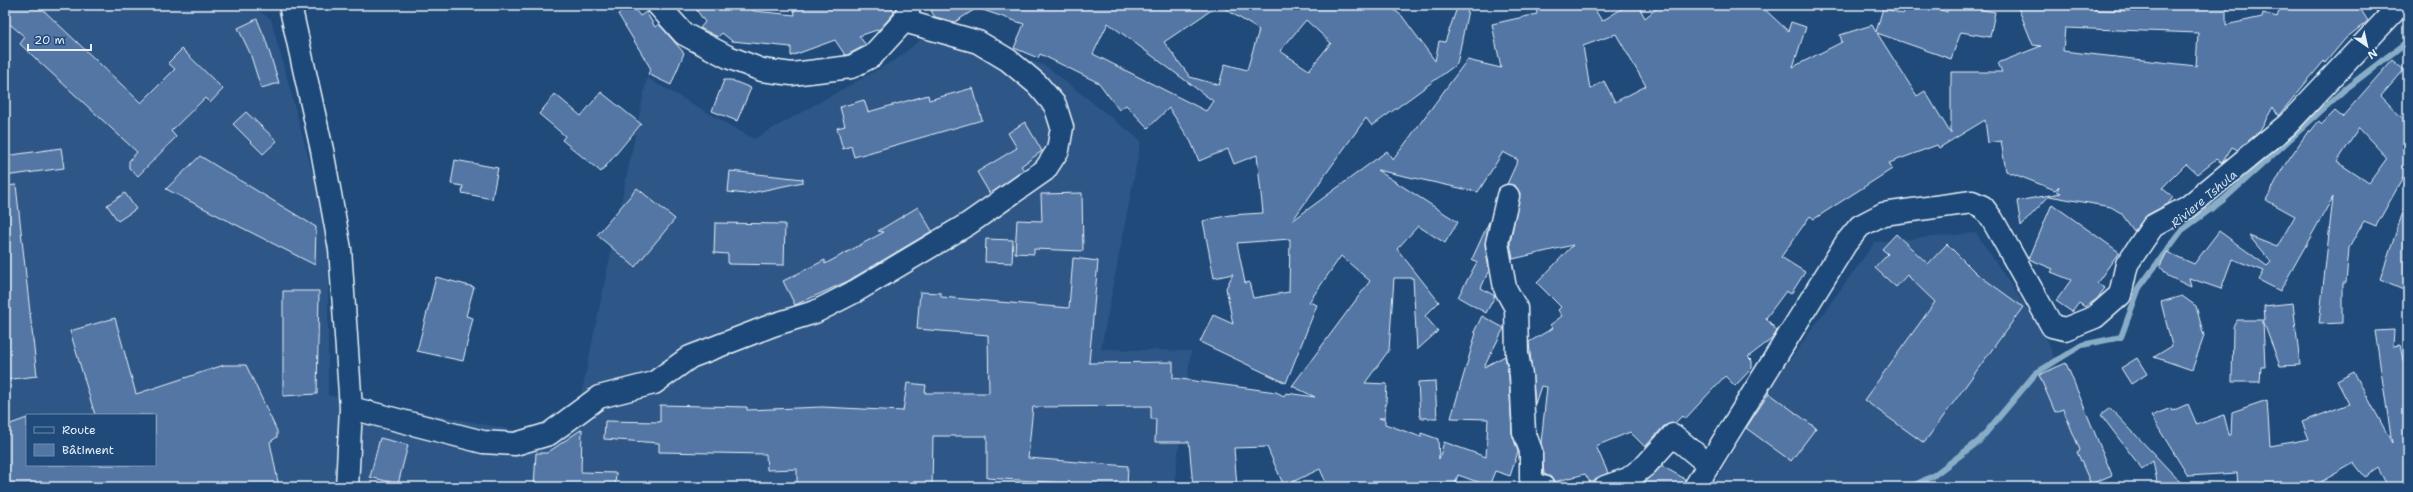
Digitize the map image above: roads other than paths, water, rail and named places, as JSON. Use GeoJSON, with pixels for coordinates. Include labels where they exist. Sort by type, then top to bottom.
{"type":"FeatureCollection","features":[{"type":"Feature","properties":{"kind":"street"},"geometry":{"type":"LineString","coordinates":[[290,5],[335,214],[340,249],[350,408],[347,487]]}},
{"type":"Feature","properties":{"kind":"street"},"geometry":{"type":"LineString","coordinates":[[350,408],[483,442],[515,444],[550,434],[599,398],[654,383],[690,357],[773,325],[815,312],[854,292],[968,224],[1045,170],[1058,150],[1062,127],[1055,105],[1037,84],[1008,60],[978,42],[907,13],[872,56],[851,66],[792,74],[762,70],[728,57],[684,34],[658,5]]}},
{"type":"Feature","properties":{"kind":"street"},"geometry":{"type":"LineString","coordinates":[[1695,487],[1846,243],[1860,226],[1883,214],[1972,202],[1983,207],[1992,219],[2052,326],[2065,329],[2095,317],[2120,295],[2127,264],[2153,226],[2188,207],[2287,125],[2400,5]]}},
{"type":"Feature","properties":{"kind":"street"},"geometry":{"type":"LineString","coordinates":[[1508,196],[1497,243],[1505,288],[1516,308],[1517,354],[1522,375],[1524,432],[1531,452],[1531,479],[1537,486],[1543,487]]}},
{"type":"Feature","properties":{"kind":"street"},"geometry":{"type":"LineString","coordinates":[[1605,487],[1628,479],[1646,464],[1673,435],[1709,465]]}},
{"type":"Feature","properties":{"kind":"waterway","name":"Riviere Tshula"},"geometry":{"type":"LineString","coordinates":[[1911,487],[1933,476],[1979,441],[2036,373],[2082,345],[2121,337],[2139,288],[2182,230],[2223,200],[2344,90],[2408,41]]}}]}
